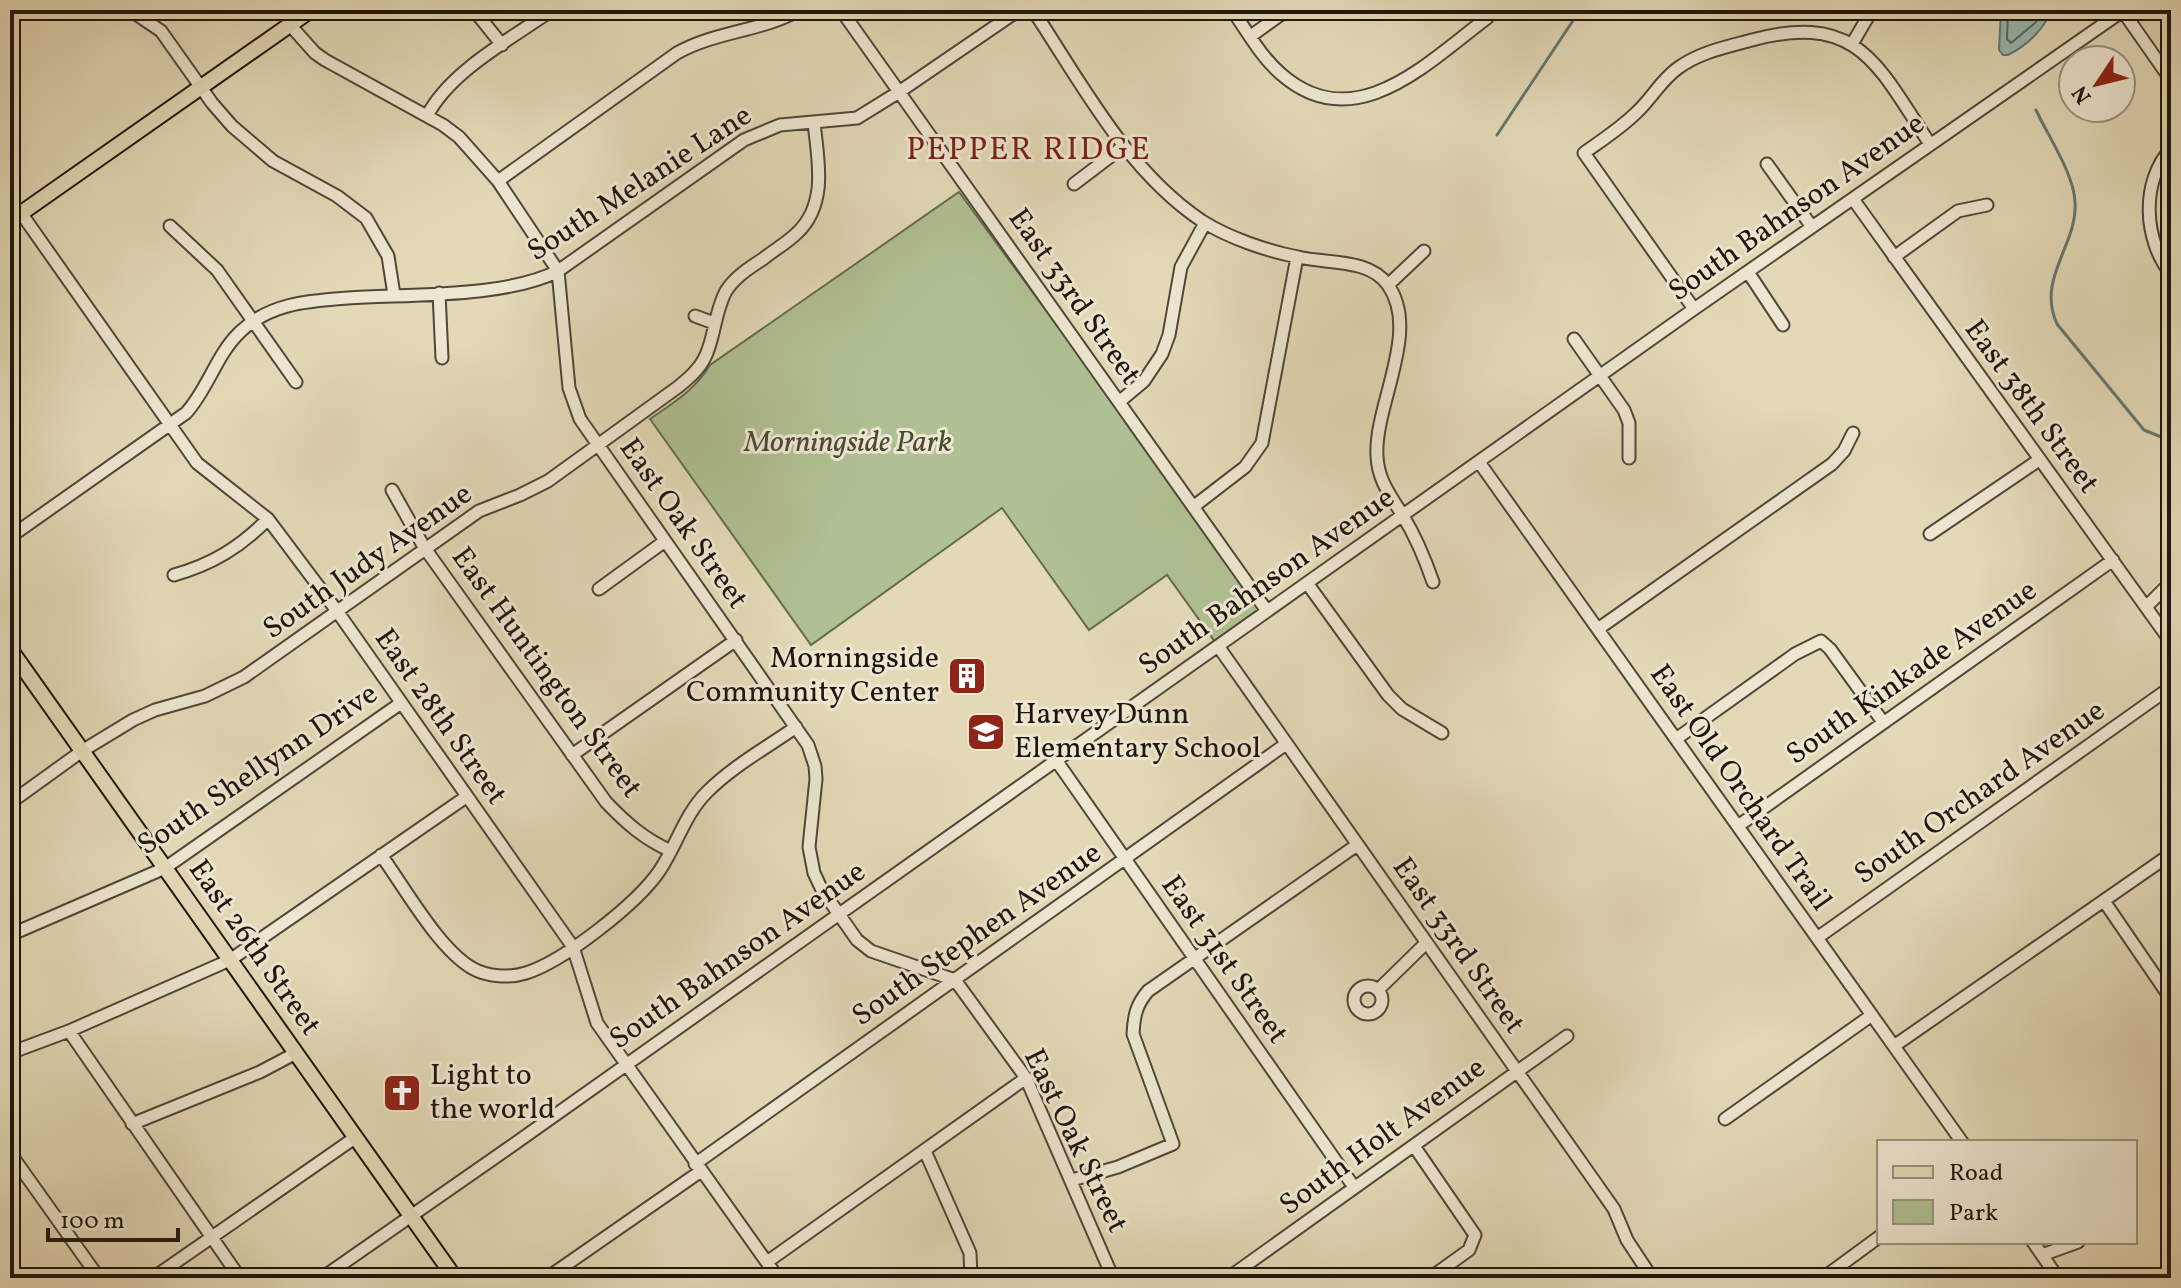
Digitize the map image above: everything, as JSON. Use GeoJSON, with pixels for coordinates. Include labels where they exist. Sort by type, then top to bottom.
{"type":"FeatureCollection","features":[{"type":"Feature","properties":{"kind":"main road"},"geometry":{"type":"LineString","coordinates":[[16,217],[311,10]]}},
{"type":"Feature","properties":{"kind":"main road","name":"East 26th Street"},"geometry":{"type":"LineString","coordinates":[[11,652],[455,1278]]}},
{"type":"Feature","properties":{"kind":"street"},"geometry":{"type":"LineString","coordinates":[[130,10],[161,31],[232,126],[273,161],[337,196],[366,218],[388,256],[394,295]]}},
{"type":"Feature","properties":{"kind":"street"},"geometry":{"type":"LineString","coordinates":[[467,10],[478,15],[502,45]]}},
{"type":"Feature","properties":{"kind":"street"},"geometry":{"type":"LineString","coordinates":[[427,116],[433,104],[460,76],[552,10]]}},
{"type":"Feature","properties":{"kind":"street"},"geometry":{"type":"LineString","coordinates":[[498,181],[687,48],[736,30],[777,20],[799,10]]}},
{"type":"Feature","properties":{"kind":"street","name":"East 33rd Street"},"geometry":{"type":"LineString","coordinates":[[841,10],[1267,611]]}},
{"type":"Feature","properties":{"kind":"street","name":"South Melanie Lane"},"geometry":{"type":"LineString","coordinates":[[10,537],[171,425],[198,401],[228,346],[240,331],[285,305],[525,284],[558,271],[744,140],[780,125],[857,118],[1019,10]]}},
{"type":"Feature","properties":{"kind":"street"},"geometry":{"type":"LineString","coordinates":[[1033,10],[1124,146],[1166,194],[1205,223],[1251,243],[1297,257],[1357,266],[1379,276],[1388,285],[1399,311],[1399,335],[1376,452],[1383,486],[1403,516],[1433,582]]}},
{"type":"Feature","properties":{"kind":"street"},"geometry":{"type":"LineString","coordinates":[[1232,10],[1279,73],[1317,95],[1341,99],[1386,91],[1405,80],[1484,14]]}},
{"type":"Feature","properties":{"kind":"street"},"geometry":{"type":"LineString","coordinates":[[1251,36],[1287,10]]}},
{"type":"Feature","properties":{"kind":"street"},"geometry":{"type":"LineString","coordinates":[[1852,44],[1872,10]]}},
{"type":"Feature","properties":{"kind":"street"},"geometry":{"type":"LineString","coordinates":[[2123,10],[2171,80]]}},
{"type":"Feature","properties":{"kind":"street","name":"South Bahnson Avenue"},"geometry":{"type":"LineString","coordinates":[[322,1278],[1694,309],[2123,10]]}},
{"type":"Feature","properties":{"kind":"street","name":"East Oak Street"},"geometry":{"type":"LineString","coordinates":[[290,25],[325,60],[459,137],[498,181],[558,271],[569,388],[580,419],[808,745],[815,766],[816,791],[809,847],[822,890],[857,940],[871,951],[955,980],[1026,1078],[1113,1278]]}},
{"type":"Feature","properties":{"kind":"street"},"geometry":{"type":"LineString","coordinates":[[1694,309],[1584,153],[1639,111],[1659,85],[1693,58],[1778,33],[1818,31],[1852,44],[1884,74],[1930,144]]}},
{"type":"Feature","properties":{"kind":"street","name":"South Judy Avenue"},"geometry":{"type":"LineString","coordinates":[[10,803],[82,751],[133,720],[155,710],[205,696],[244,677],[479,511],[548,481],[695,372],[707,354],[726,292],[738,276],[808,222],[818,200],[814,123]]}},
{"type":"Feature","properties":{"kind":"street"},"geometry":{"type":"LineString","coordinates":[[1074,184],[1124,146]]}},
{"type":"Feature","properties":{"kind":"street"},"geometry":{"type":"LineString","coordinates":[[2171,149],[2151,188],[2149,215],[2156,250],[2171,274]]}},
{"type":"Feature","properties":{"kind":"street"},"geometry":{"type":"LineString","coordinates":[[1767,164],[1812,227]]}},
{"type":"Feature","properties":{"kind":"street","name":"East 38th Street"},"geometry":{"type":"LineString","coordinates":[[1853,199],[2171,642]]}},
{"type":"Feature","properties":{"kind":"street"},"geometry":{"type":"LineString","coordinates":[[1894,257],[1958,211],[1987,205]]}},
{"type":"Feature","properties":{"kind":"street","name":"East 28th Street"},"geometry":{"type":"LineString","coordinates":[[16,217],[197,463],[268,519],[337,611],[573,947],[597,1023],[775,1277]]}},
{"type":"Feature","properties":{"kind":"street"},"geometry":{"type":"LineString","coordinates":[[1119,402],[1144,381],[1162,354],[1169,335],[1181,267],[1205,223]]}},
{"type":"Feature","properties":{"kind":"street"},"geometry":{"type":"LineString","coordinates":[[170,226],[217,270],[296,382]]}},
{"type":"Feature","properties":{"kind":"street"},"geometry":{"type":"LineString","coordinates":[[1388,285],[1424,251]]}},
{"type":"Feature","properties":{"kind":"street"},"geometry":{"type":"LineString","coordinates":[[1193,507],[1245,467],[1262,443],[1297,257]]}},
{"type":"Feature","properties":{"kind":"street"},"geometry":{"type":"LineString","coordinates":[[1748,272],[1783,325]]}},
{"type":"Feature","properties":{"kind":"street"},"geometry":{"type":"LineString","coordinates":[[439,293],[442,358]]}},
{"type":"Feature","properties":{"kind":"street"},"geometry":{"type":"LineString","coordinates":[[695,316],[714,323]]}},
{"type":"Feature","properties":{"kind":"street"},"geometry":{"type":"LineString","coordinates":[[1574,339],[1616,398],[1629,423],[1629,458]]}},
{"type":"Feature","properties":{"kind":"street"},"geometry":{"type":"LineString","coordinates":[[1598,629],[1832,464],[1844,451],[1853,433]]}},
{"type":"Feature","properties":{"kind":"street"},"geometry":{"type":"LineString","coordinates":[[1930,534],[2039,460]]}},
{"type":"Feature","properties":{"kind":"street","name":"East Old Orchard Trail"},"geometry":{"type":"LineString","coordinates":[[1479,462],[1961,1140]]}},
{"type":"Feature","properties":{"kind":"street","name":"East Huntington Street"},"geometry":{"type":"LineString","coordinates":[[392,490],[424,547],[606,802],[625,823],[648,841],[671,851]]}},
{"type":"Feature","properties":{"kind":"street"},"geometry":{"type":"LineString","coordinates":[[174,575],[201,568],[222,557],[268,519]]}},
{"type":"Feature","properties":{"kind":"street"},"geometry":{"type":"LineString","coordinates":[[599,589],[665,541]]}},
{"type":"Feature","properties":{"kind":"street","name":"South Kinkade Avenue"},"geometry":{"type":"LineString","coordinates":[[1738,826],[2113,560]]}},
{"type":"Feature","properties":{"kind":"street"},"geometry":{"type":"LineString","coordinates":[[2146,607],[2171,582]]}},
{"type":"Feature","properties":{"kind":"street"},"geometry":{"type":"LineString","coordinates":[[1307,583],[1388,695],[1402,709],[1442,733]]}},
{"type":"Feature","properties":{"kind":"street"},"geometry":{"type":"LineString","coordinates":[[572,755],[736,640]]}},
{"type":"Feature","properties":{"kind":"street"},"geometry":{"type":"LineString","coordinates":[[1676,739],[1795,654],[1821,641],[1883,722]]}},
{"type":"Feature","properties":{"kind":"street","name":"East 33rd Street"},"geometry":{"type":"LineString","coordinates":[[1218,646],[1614,1209],[1627,1240],[1652,1278]]}},
{"type":"Feature","properties":{"kind":"street","name":"South Orchard Avenue"},"geometry":{"type":"LineString","coordinates":[[1817,938],[2171,687]]}},
{"type":"Feature","properties":{"kind":"street","name":"South Shellynn Drive"},"geometry":{"type":"LineString","coordinates":[[10,935],[165,868],[401,703]]}},
{"type":"Feature","properties":{"kind":"street"},"geometry":{"type":"LineString","coordinates":[[381,855],[446,945],[474,969],[498,976],[523,974],[547,964],[628,906],[660,870],[684,823],[706,793],[796,727]]}},
{"type":"Feature","properties":{"kind":"street","name":"South Stephen Avenue"},"geometry":{"type":"LineString","coordinates":[[547,1278],[955,980],[1286,744]]}},
{"type":"Feature","properties":{"kind":"street","name":"East 31st Street"},"geometry":{"type":"LineString","coordinates":[[1056,760],[1354,1187]]}},
{"type":"Feature","properties":{"kind":"street"},"geometry":{"type":"LineString","coordinates":[[10,1053],[69,1031],[230,960],[466,797]]}},
{"type":"Feature","properties":{"kind":"street"},"geometry":{"type":"LineString","coordinates":[[1072,1180],[1118,1167],[1173,1144],[1133,1034],[1134,1016],[1139,1002],[1148,991],[1357,845]]}},
{"type":"Feature","properties":{"kind":"street"},"geometry":{"type":"LineString","coordinates":[[1894,1046],[2171,854]]}},
{"type":"Feature","properties":{"kind":"street"},"geometry":{"type":"LineString","coordinates":[[2104,901],[2171,999]]}},
{"type":"Feature","properties":{"kind":"street"},"geometry":{"type":"LineString","coordinates":[[1378,990],[1426,943]]}},
{"type":"Feature","properties":{"kind":"street"},"geometry":{"type":"LineString","coordinates":[[1725,1119],[1872,1015]]}},
{"type":"Feature","properties":{"kind":"street"},"geometry":{"type":"LineString","coordinates":[[69,1031],[240,1278]]}},
{"type":"Feature","properties":{"kind":"street","name":"South Holt Avenue"},"geometry":{"type":"LineString","coordinates":[[1228,1278],[1567,1036]]}},
{"type":"Feature","properties":{"kind":"street"},"geometry":{"type":"LineString","coordinates":[[132,1124],[260,1072],[296,1053]]}},
{"type":"Feature","properties":{"kind":"street"},"geometry":{"type":"LineString","coordinates":[[767,1262],[1026,1078]]}},
{"type":"Feature","properties":{"kind":"street"},"geometry":{"type":"LineString","coordinates":[[153,1278],[356,1137]]}},
{"type":"Feature","properties":{"kind":"street"},"geometry":{"type":"LineString","coordinates":[[1414,1146],[1475,1235],[1469,1250],[1430,1278]]}},
{"type":"Feature","properties":{"kind":"street"},"geometry":{"type":"LineString","coordinates":[[925,1151],[970,1253],[971,1278]]}},
{"type":"Feature","properties":{"kind":"street"},"geometry":{"type":"LineString","coordinates":[[10,1153],[99,1278]]}},
{"type":"Feature","properties":{"kind":"street"},"geometry":{"type":"LineString","coordinates":[[1823,1278],[1877,1238]]}},
{"type":"Feature","properties":{"kind":"street"},"geometry":{"type":"LineString","coordinates":[[2034,1244],[2058,1278]]}},
{"type":"Feature","properties":{"kind":"street"},"geometry":{"type":"LineString","coordinates":[[2042,1255],[2072,1244]]}},
{"type":"Feature","properties":{"kind":"green space","name":"Morningside Park"},"geometry":{"type":"Polygon","coordinates":[[[959,192],[1267,611],[1218,646],[1167,575],[1089,630],[1002,508],[811,645],[650,419],[691,388],[710,365],[959,192]]]}},
{"type":"Feature","properties":{"kind":"water"},"geometry":{"type":"Polygon","coordinates":[[[2001,10],[2051,10],[2044,24],[2028,42],[2003,55],[1999,50],[2001,10]]]}},
{"type":"Feature","properties":{"kind":"waterway"},"geometry":{"type":"LineString","coordinates":[[1497,135],[1580,10]]}},
{"type":"Feature","properties":{"kind":"waterway"},"geometry":{"type":"LineString","coordinates":[[2036,110],[2074,191],[2074,218],[2051,292],[2057,324],[2144,430],[2171,441]]}},
{"type":"Feature","properties":{"kind":"place","name":"Morningside Community Center"},"geometry":{"type":"Point","coordinates":[967,676]}},
{"type":"Feature","properties":{"kind":"place","name":"Harvey Dunn Elementary School"},"geometry":{"type":"Point","coordinates":[986,732]}},
{"type":"Feature","properties":{"kind":"place","name":"Light to the world"},"geometry":{"type":"Point","coordinates":[402,1093]}},
{"type":"Feature","properties":{"kind":"district","name":"PEPPER RIDGE"},"geometry":{"type":"Point","coordinates":[1029,151]}}]}
